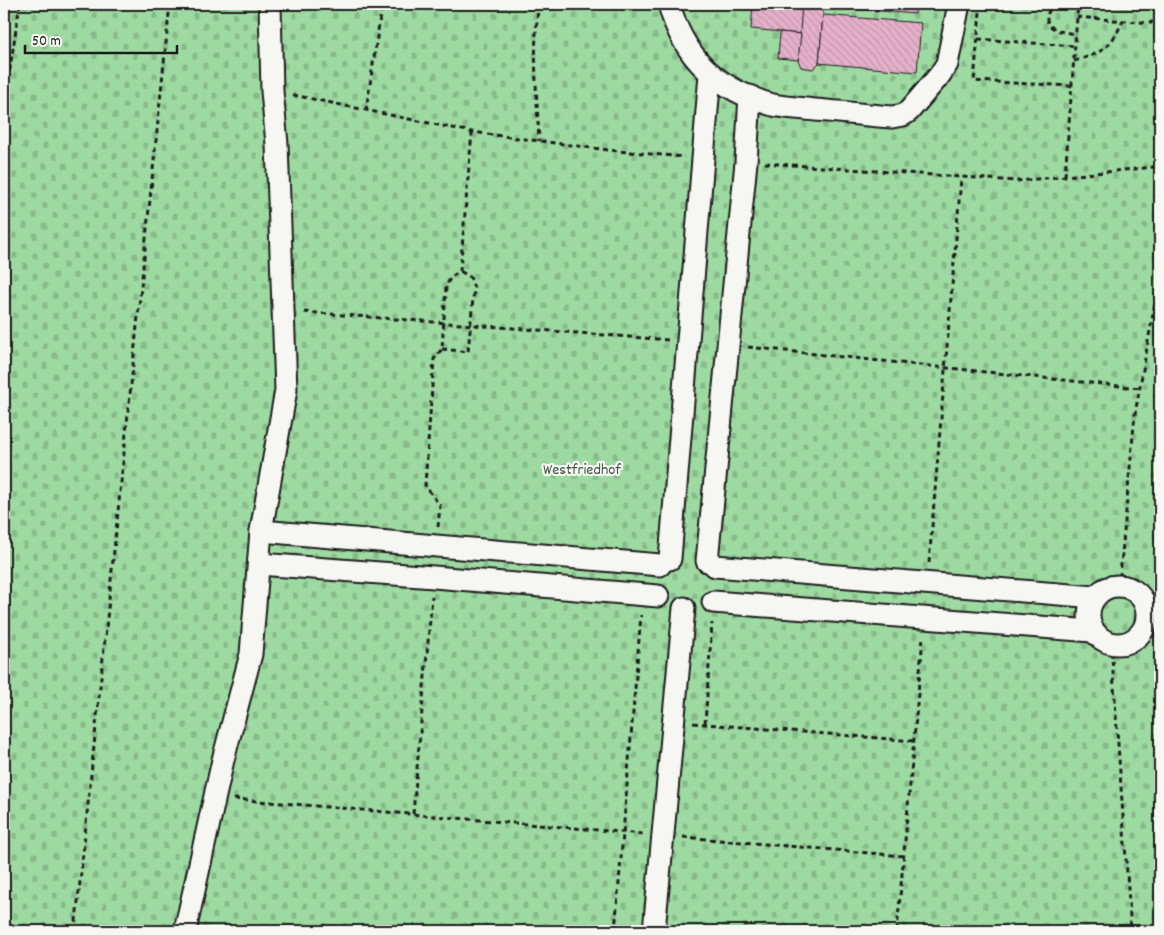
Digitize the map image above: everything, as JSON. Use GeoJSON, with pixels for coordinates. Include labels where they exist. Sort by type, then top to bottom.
{"type":"FeatureCollection","features":[{"type":"Feature","properties":{"kind":"street"},"geometry":{"type":"LineString","coordinates":[[185,931],[215,798],[251,654],[261,530],[286,390],[277,144],[272,91],[270,4]]}},
{"type":"Feature","properties":{"kind":"street"},"geometry":{"type":"LineString","coordinates":[[669,4],[684,42],[695,59],[710,74],[730,87],[750,96],[782,106],[892,117],[903,115],[913,107],[945,68],[949,58],[960,4]]}},
{"type":"Feature","properties":{"kind":"street"},"geometry":{"type":"LineString","coordinates":[[665,562],[687,341],[710,74]]}},
{"type":"Feature","properties":{"kind":"street"},"geometry":{"type":"LineString","coordinates":[[713,602],[721,582],[711,564],[750,96]]}},
{"type":"Feature","properties":{"kind":"street"},"geometry":{"type":"LineString","coordinates":[[261,530],[665,562]]}},
{"type":"Feature","properties":{"kind":"street"},"geometry":{"type":"LineString","coordinates":[[650,595],[654,587],[655,572],[665,562],[678,554],[689,555],[711,564],[927,584],[1095,596]]}},
{"type":"Feature","properties":{"kind":"street"},"geometry":{"type":"LineString","coordinates":[[259,564],[650,595],[670,605],[684,608],[704,606],[713,602],[1093,630]]}},
{"type":"Feature","properties":{"kind":"street"},"geometry":{"type":"LineString","coordinates":[[1119,586],[1137,593],[1153,617],[1145,624],[1141,633],[1121,644],[1111,643],[1102,639],[1093,630],[1089,621],[1089,611],[1095,596],[1102,589],[1119,586]]}},
{"type":"Feature","properties":{"kind":"street"},"geometry":{"type":"LineString","coordinates":[[654,931],[684,608]]}},
{"type":"Feature","properties":{"kind":"path"},"geometry":{"type":"LineString","coordinates":[[4,106],[20,4]]}},
{"type":"Feature","properties":{"kind":"path"},"geometry":{"type":"LineString","coordinates":[[75,931],[170,4]]}},
{"type":"Feature","properties":{"kind":"path"},"geometry":{"type":"LineString","coordinates":[[366,110],[382,4]]}},
{"type":"Feature","properties":{"kind":"path"},"geometry":{"type":"LineString","coordinates":[[538,4],[536,86],[540,141]]}},
{"type":"Feature","properties":{"kind":"path"},"geometry":{"type":"LineString","coordinates":[[981,4],[974,81],[1072,86]]}},
{"type":"Feature","properties":{"kind":"path"},"geometry":{"type":"LineString","coordinates":[[1057,4],[1050,8],[1047,14],[1047,22],[1056,30],[1076,34]]}},
{"type":"Feature","properties":{"kind":"path"},"geometry":{"type":"LineString","coordinates":[[1066,176],[1078,4]]}},
{"type":"Feature","properties":{"kind":"path"},"geometry":{"type":"LineString","coordinates":[[1157,4],[1160,8]]}},
{"type":"Feature","properties":{"kind":"path"},"geometry":{"type":"LineString","coordinates":[[1077,17],[1151,23],[1160,12]]}},
{"type":"Feature","properties":{"kind":"path"},"geometry":{"type":"LineString","coordinates":[[1074,61],[1091,57],[1105,50],[1119,31],[1123,20]]}},
{"type":"Feature","properties":{"kind":"path"},"geometry":{"type":"LineString","coordinates":[[978,39],[1075,46]]}},
{"type":"Feature","properties":{"kind":"path"},"geometry":{"type":"LineString","coordinates":[[272,91],[472,132],[702,159]]}},
{"type":"Feature","properties":{"kind":"path"},"geometry":{"type":"LineString","coordinates":[[460,272],[472,132]]}},
{"type":"Feature","properties":{"kind":"path"},"geometry":{"type":"LineString","coordinates":[[746,162],[1017,181],[1154,167],[1160,168]]}},
{"type":"Feature","properties":{"kind":"path"},"geometry":{"type":"LineString","coordinates":[[927,584],[961,178]]}},
{"type":"Feature","properties":{"kind":"path"},"geometry":{"type":"LineString","coordinates":[[440,506],[425,485],[434,359],[442,350],[446,287],[450,278],[460,272]]}},
{"type":"Feature","properties":{"kind":"path"},"geometry":{"type":"LineString","coordinates":[[442,350],[468,352],[474,288],[470,277],[460,272]]}},
{"type":"Feature","properties":{"kind":"path"},"geometry":{"type":"LineString","coordinates":[[1119,586],[1135,414],[1160,275]]}},
{"type":"Feature","properties":{"kind":"path"},"geometry":{"type":"LineString","coordinates":[[283,310],[687,341]]}},
{"type":"Feature","properties":{"kind":"path"},"geometry":{"type":"LineString","coordinates":[[728,344],[1139,388]]}},
{"type":"Feature","properties":{"kind":"path"},"geometry":{"type":"LineString","coordinates":[[412,814],[434,577]]}},
{"type":"Feature","properties":{"kind":"path"},"geometry":{"type":"LineString","coordinates":[[615,931],[623,832],[650,595]]}},
{"type":"Feature","properties":{"kind":"path"},"geometry":{"type":"LineString","coordinates":[[705,724],[713,602]]}},
{"type":"Feature","properties":{"kind":"path"},"geometry":{"type":"LineString","coordinates":[[897,931],[924,618]]}},
{"type":"Feature","properties":{"kind":"path"},"geometry":{"type":"LineString","coordinates":[[1111,643],[1132,931]]}},
{"type":"Feature","properties":{"kind":"path"},"geometry":{"type":"LineString","coordinates":[[673,722],[914,741]]}},
{"type":"Feature","properties":{"kind":"path"},"geometry":{"type":"LineString","coordinates":[[215,798],[904,856]]}},
{"type":"Feature","properties":{"kind":"green space","name":"Westfriedhof"},"geometry":{"type":"Polygon","coordinates":[[[4,4],[1160,4],[1160,931],[4,931],[4,4]]]}},
{"type":"Feature","properties":{"kind":"building"},"geometry":{"type":"Polygon","coordinates":[[[748,4],[802,4],[802,9],[748,4]]]}},
{"type":"Feature","properties":{"kind":"building"},"geometry":{"type":"Polygon","coordinates":[[[753,4],[802,9],[801,34],[751,29],[753,4]]]}},
{"type":"Feature","properties":{"kind":"building"},"geometry":{"type":"Polygon","coordinates":[[[802,4],[824,4],[819,63],[813,69],[801,67],[798,60],[802,4]]]}},
{"type":"Feature","properties":{"kind":"building"},"geometry":{"type":"Polygon","coordinates":[[[824,4],[916,4],[915,14],[824,6],[824,4]]]}},
{"type":"Feature","properties":{"kind":"building"},"geometry":{"type":"Polygon","coordinates":[[[823,15],[921,23],[917,72],[819,63],[823,15]]]}},
{"type":"Feature","properties":{"kind":"building"},"geometry":{"type":"Polygon","coordinates":[[[780,32],[801,34],[798,60],[778,58],[780,32]]]}}]}
